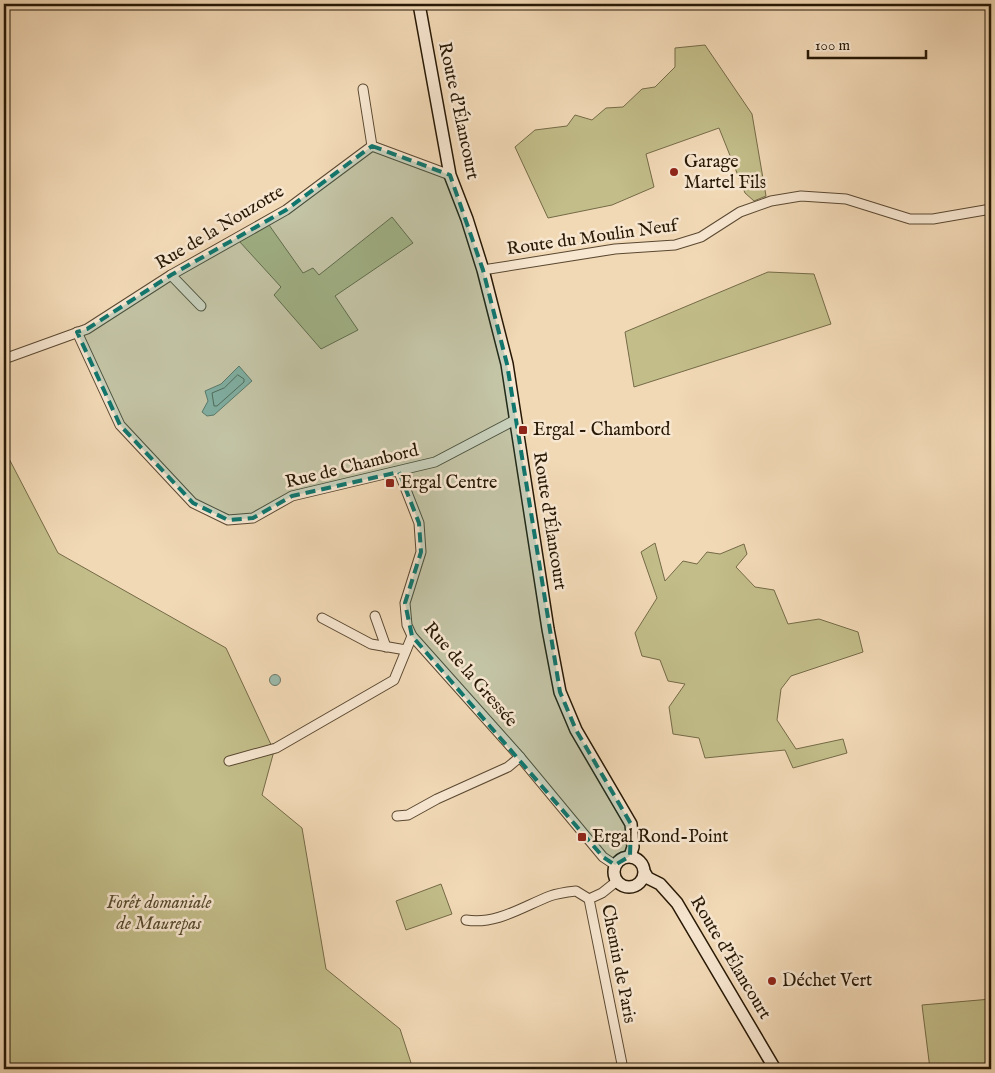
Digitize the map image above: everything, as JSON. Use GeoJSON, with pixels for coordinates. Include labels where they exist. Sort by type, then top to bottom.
{"type":"FeatureCollection","features":[{"type":"Feature","properties":{"kind":"street","name":"Route d'Élancourt"},"geometry":{"type":"LineString","coordinates":[[419,4],[450,175],[467,219],[483,270],[506,364],[546,619],[560,692],[576,730],[631,824],[633,847],[630,856]]}},
{"type":"Feature","properties":{"kind":"street"},"geometry":{"type":"LineString","coordinates":[[363,89],[372,146],[450,175]]}},
{"type":"Feature","properties":{"kind":"street","name":"Rue de la Nouzotte"},"geometry":{"type":"LineString","coordinates":[[4,359],[87,329],[170,275],[286,210],[372,146]]}},
{"type":"Feature","properties":{"kind":"street","name":"Route du Moulin Neuf"},"geometry":{"type":"LineString","coordinates":[[483,270],[615,249],[675,245],[701,237],[740,212],[771,202],[801,196],[846,199],[910,219],[933,219],[991,209]]}},
{"type":"Feature","properties":{"kind":"street"},"geometry":{"type":"LineString","coordinates":[[170,275],[201,306]]}},
{"type":"Feature","properties":{"kind":"street","name":"Rue de Chambord"},"geometry":{"type":"LineString","coordinates":[[77,332],[120,425],[193,503],[228,520],[253,518],[292,496],[436,462],[515,420]]}},
{"type":"Feature","properties":{"kind":"street","name":"Rue de la Gressée"},"geometry":{"type":"LineString","coordinates":[[399,472],[418,523],[421,552],[405,603],[407,625],[412,636],[520,757],[603,857],[615,865]]}},
{"type":"Feature","properties":{"kind":"street"},"geometry":{"type":"LineString","coordinates":[[375,616],[386,647]]}},
{"type":"Feature","properties":{"kind":"street"},"geometry":{"type":"LineString","coordinates":[[322,618],[371,644],[406,650]]}},
{"type":"Feature","properties":{"kind":"street"},"geometry":{"type":"LineString","coordinates":[[229,761],[276,748],[394,680],[412,636]]}},
{"type":"Feature","properties":{"kind":"street"},"geometry":{"type":"LineString","coordinates":[[397,816],[408,815],[437,799],[508,768],[520,757]]}},
{"type":"Feature","properties":{"kind":"street"},"geometry":{"type":"LineString","coordinates":[[630,856],[640,861],[645,874],[635,886],[626,887],[617,881],[614,875],[615,865],[620,859],[630,856]]}},
{"type":"Feature","properties":{"kind":"street","name":"Route d'Élancourt"},"geometry":{"type":"LineString","coordinates":[[645,874],[648,878],[660,884],[677,903],[775,1069]]}},
{"type":"Feature","properties":{"kind":"street","name":"Chemin de Paris"},"geometry":{"type":"LineString","coordinates":[[617,881],[602,893],[589,899],[624,1069]]}},
{"type":"Feature","properties":{"kind":"street"},"geometry":{"type":"LineString","coordinates":[[466,920],[480,922],[515,912],[552,895],[576,890],[589,899]]}},
{"type":"Feature","properties":{"kind":"highlighted area"},"geometry":{"type":"Polygon","coordinates":[[[372,146],[450,175],[483,270],[507,364],[560,692],[576,730],[631,824],[630,856],[615,865],[603,857],[412,636],[405,603],[421,552],[419,523],[399,472],[292,496],[253,518],[228,520],[193,503],[120,425],[77,332],[87,329],[171,275],[286,210],[372,146]]]}},
{"type":"Feature","properties":{"kind":"green space"},"geometry":{"type":"Polygon","coordinates":[[[705,45],[752,114],[766,196],[754,201],[745,193],[719,128],[646,154],[654,187],[612,205],[548,218],[515,147],[535,130],[567,126],[575,115],[592,120],[606,108],[623,107],[642,89],[655,87],[675,67],[675,48],[705,45]]]}},
{"type":"Feature","properties":{"kind":"green space"},"geometry":{"type":"Polygon","coordinates":[[[392,217],[413,243],[335,296],[358,330],[321,349],[274,295],[281,287],[239,241],[269,225],[303,273],[313,268],[319,275],[392,217]]]}},
{"type":"Feature","properties":{"kind":"green space"},"geometry":{"type":"Polygon","coordinates":[[[768,272],[814,274],[831,324],[634,387],[625,332],[768,272]]]}},
{"type":"Feature","properties":{"kind":"green space","name":"Forêt domaniale de Maurepas"},"geometry":{"type":"Polygon","coordinates":[[[4,449],[58,553],[226,648],[274,751],[262,795],[302,828],[326,969],[400,1029],[413,1069],[4,1069],[4,449]]]}},
{"type":"Feature","properties":{"kind":"green space"},"geometry":{"type":"Polygon","coordinates":[[[655,543],[665,581],[683,561],[697,564],[707,552],[720,554],[744,544],[747,554],[736,567],[755,587],[774,590],[788,624],[819,619],[858,632],[863,652],[791,676],[781,689],[777,720],[796,749],[843,739],[847,753],[793,768],[785,750],[705,758],[699,738],[673,734],[669,707],[685,684],[668,681],[660,660],[642,656],[635,633],[657,598],[641,552],[655,543]]]}},
{"type":"Feature","properties":{"kind":"green space"},"geometry":{"type":"Polygon","coordinates":[[[441,884],[452,914],[406,930],[396,901],[441,884]]]}},
{"type":"Feature","properties":{"kind":"green space"},"geometry":{"type":"Polygon","coordinates":[[[991,999],[991,1069],[930,1069],[922,1005],[991,999]]]}},
{"type":"Feature","properties":{"kind":"water"},"geometry":{"type":"Polygon","coordinates":[[[239,366],[252,381],[214,415],[207,416],[202,412],[208,401],[205,391],[221,384],[239,366]]]}},
{"type":"Feature","properties":{"kind":"water"},"geometry":{"type":"Polygon","coordinates":[[[273,675],[277,675],[280,680],[279,684],[273,685],[270,682],[270,678],[273,675]]]}},
{"type":"Feature","properties":{"kind":"place","name":"Garage Martel Fils"},"geometry":{"type":"Point","coordinates":[674,172]}},
{"type":"Feature","properties":{"kind":"place","name":"Ergal - Chambord"},"geometry":{"type":"Point","coordinates":[523,430]}},
{"type":"Feature","properties":{"kind":"place","name":"Ergal Centre"},"geometry":{"type":"Point","coordinates":[390,483]}},
{"type":"Feature","properties":{"kind":"place","name":"Ergal Rond-Point"},"geometry":{"type":"Point","coordinates":[582,837]}},
{"type":"Feature","properties":{"kind":"place","name":"Déchet Vert"},"geometry":{"type":"Point","coordinates":[772,981]}}]}
